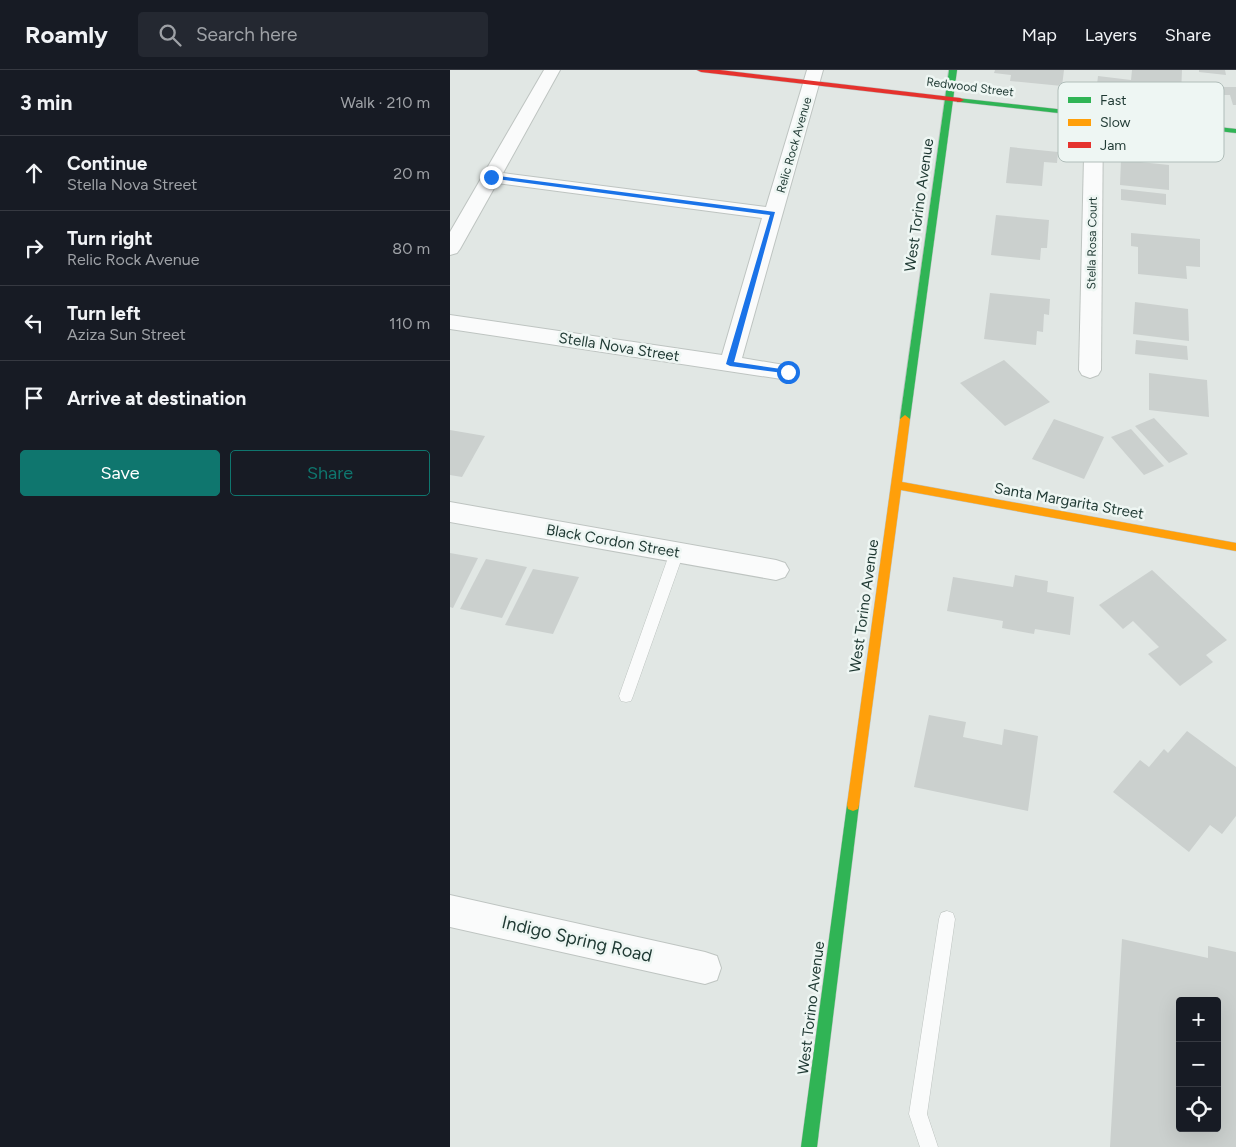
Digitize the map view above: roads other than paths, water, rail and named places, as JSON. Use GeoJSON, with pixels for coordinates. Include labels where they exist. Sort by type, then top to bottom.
{"type":"FeatureCollection","features":[{"type":"Feature","properties":{"kind":"street"},"geometry":{"type":"LineString","coordinates":[[450,249],[552,70]]}},
{"type":"Feature","properties":{"kind":"street","name":"Redwood Street"},"geometry":{"type":"LineString","coordinates":[[701,70],[813,76],[948,98],[1058,111]]}},
{"type":"Feature","properties":{"kind":"street","name":"West Torino Avenue"},"geometry":{"type":"LineString","coordinates":[[809,1147],[870,673],[953,70]]}},
{"type":"Feature","properties":{"kind":"street","name":"Relic Rock Avenue"},"geometry":{"type":"LineString","coordinates":[[730,364],[813,76]]}},
{"type":"Feature","properties":{"kind":"street","name":"Stella Rosa Court"},"geometry":{"type":"LineString","coordinates":[[1090,370],[1093,162]]}},
{"type":"Feature","properties":{"kind":"street"},"geometry":{"type":"LineString","coordinates":[[491,177],[773,214]]}},
{"type":"Feature","properties":{"kind":"street","name":"Stella Nova Street"},"geometry":{"type":"LineString","coordinates":[[450,322],[788,372]]}},
{"type":"Feature","properties":{"kind":"street","name":"Santa Margarita Street"},"geometry":{"type":"LineString","coordinates":[[896,485],[1236,547]]}},
{"type":"Feature","properties":{"kind":"street","name":"Black Cordon Street"},"geometry":{"type":"LineString","coordinates":[[450,512],[776,570]]}},
{"type":"Feature","properties":{"kind":"street","name":"Indigo Spring Road"},"geometry":{"type":"LineString","coordinates":[[450,911],[705,968]]}},
{"type":"Feature","properties":{"kind":"lane"},"geometry":{"type":"LineString","coordinates":[[626,696],[678,552]]}},
{"type":"Feature","properties":{"kind":"lane"},"geometry":{"type":"LineString","coordinates":[[929,1147],[918,1114],[946,919]]}}]}
